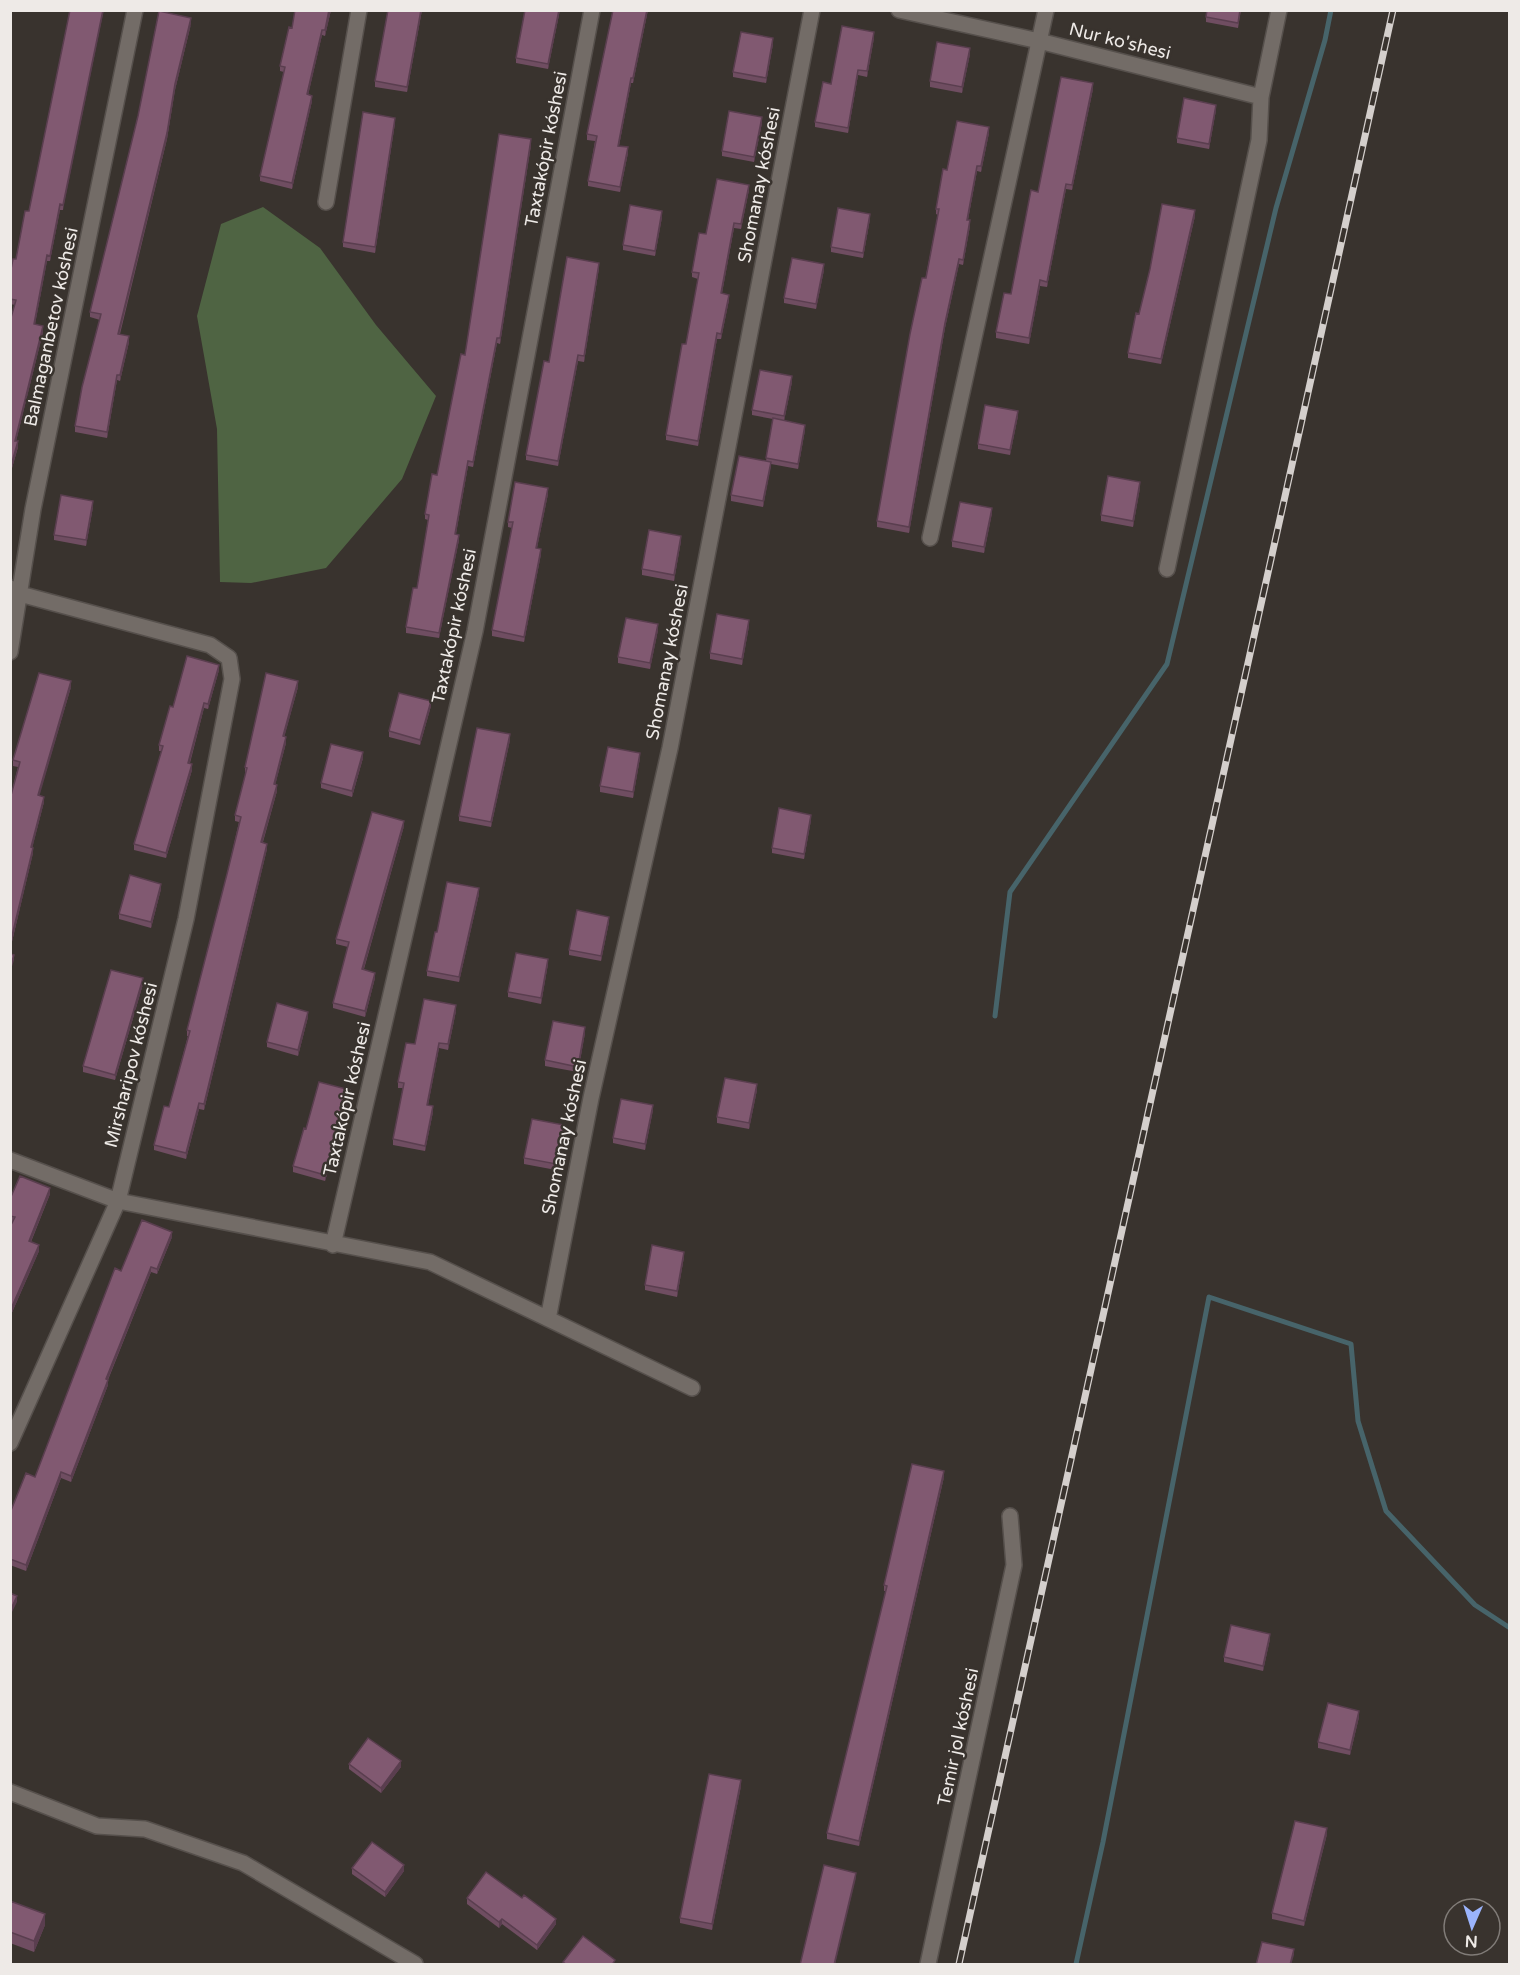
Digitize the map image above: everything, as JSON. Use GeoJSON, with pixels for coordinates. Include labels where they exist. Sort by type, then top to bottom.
{"type":"FeatureCollection","features":[{"type":"Feature","properties":{"kind":"street","name":"Balmaganbetov kóshesi"},"geometry":{"type":"LineString","coordinates":[[10,652],[15,591],[135,10]]}},
{"type":"Feature","properties":{"kind":"street"},"geometry":{"type":"LineString","coordinates":[[327,202],[359,10]]}},
{"type":"Feature","properties":{"kind":"street","name":"Taxtakópir kóshesi"},"geometry":{"type":"LineString","coordinates":[[333,1245],[475,632],[592,10]]}},
{"type":"Feature","properties":{"kind":"street","name":"Shomanay kóshesi"},"geometry":{"type":"LineString","coordinates":[[548,1319],[591,1098],[670,748],[812,10]]}},
{"type":"Feature","properties":{"kind":"street","name":"Nur ko'shesi"},"geometry":{"type":"LineString","coordinates":[[899,10],[1039,41],[1261,97]]}},
{"type":"Feature","properties":{"kind":"street"},"geometry":{"type":"LineString","coordinates":[[930,538],[1046,10]]}},
{"type":"Feature","properties":{"kind":"street"},"geometry":{"type":"LineString","coordinates":[[1167,569],[1259,140],[1261,97],[1279,10]]}},
{"type":"Feature","properties":{"kind":"street","name":"Mirsharipov kóshesi"},"geometry":{"type":"LineString","coordinates":[[10,1443],[118,1201],[186,918],[232,679],[229,658],[210,645],[15,591]]}},
{"type":"Feature","properties":{"kind":"street"},"geometry":{"type":"LineString","coordinates":[[10,1160],[118,1201],[333,1245],[430,1262],[692,1388]]}},
{"type":"Feature","properties":{"kind":"street","name":"Temir jol kóshesi"},"geometry":{"type":"LineString","coordinates":[[928,1965],[1014,1565],[1010,1516]]}},
{"type":"Feature","properties":{"kind":"street"},"geometry":{"type":"LineString","coordinates":[[10,1792],[97,1826],[145,1829],[243,1863],[415,1965]]}},
{"type":"Feature","properties":{"kind":"green space"},"geometry":{"type":"Polygon","coordinates":[[[263,207],[320,248],[376,325],[436,396],[402,479],[326,568],[251,583],[220,582],[217,429],[197,316],[221,224],[263,207]]]}},
{"type":"Feature","properties":{"kind":"building"},"geometry":{"type":"Polygon","coordinates":[[[70,10],[103,10],[63,205],[60,204],[50,256],[47,255],[34,324],[43,326],[10,469],[10,321],[16,300],[10,299],[10,274],[13,259],[16,259],[25,211],[29,211],[70,10]]]}},
{"type":"Feature","properties":{"kind":"building"},"geometry":{"type":"Polygon","coordinates":[[[295,10],[329,10],[307,94],[312,96],[292,183],[260,176],[285,67],[280,66],[295,10]]]}},
{"type":"Feature","properties":{"kind":"building"},"geometry":{"type":"Polygon","coordinates":[[[388,10],[421,10],[407,87],[375,81],[388,10]]]}},
{"type":"Feature","properties":{"kind":"building"},"geometry":{"type":"Polygon","coordinates":[[[525,10],[559,10],[548,64],[516,58],[525,10]]]}},
{"type":"Feature","properties":{"kind":"building"},"geometry":{"type":"Polygon","coordinates":[[[613,10],[647,10],[618,146],[628,147],[620,187],[588,181],[597,136],[587,134],[613,10]]]}},
{"type":"Feature","properties":{"kind":"building"},"geometry":{"type":"Polygon","coordinates":[[[1207,10],[1240,10],[1238,23],[1206,17],[1207,10]]]}},
{"type":"Feature","properties":{"kind":"building"},"geometry":{"type":"Polygon","coordinates":[[[159,11],[191,18],[175,84],[167,133],[118,334],[129,336],[120,375],[117,375],[107,432],[75,426],[82,387],[101,314],[90,312],[138,116],[159,11]]]}},
{"type":"Feature","properties":{"kind":"building"},"geometry":{"type":"Polygon","coordinates":[[[842,26],[874,32],[867,71],[858,70],[848,128],[815,122],[823,82],[831,84],[842,26]]]}},
{"type":"Feature","properties":{"kind":"building"},"geometry":{"type":"Polygon","coordinates":[[[741,32],[773,38],[766,78],[733,72],[741,32]]]}},
{"type":"Feature","properties":{"kind":"building"},"geometry":{"type":"Polygon","coordinates":[[[937,42],[970,48],[962,87],[930,81],[937,42]]]}},
{"type":"Feature","properties":{"kind":"building"},"geometry":{"type":"Polygon","coordinates":[[[1061,77],[1093,83],[1072,185],[1066,184],[1047,282],[1040,280],[1029,338],[996,332],[1004,293],[1011,294],[1031,190],[1038,192],[1061,77]]]}},
{"type":"Feature","properties":{"kind":"building"},"geometry":{"type":"Polygon","coordinates":[[[1184,98],[1216,105],[1209,144],[1177,138],[1184,98]]]}},
{"type":"Feature","properties":{"kind":"building"},"geometry":{"type":"Polygon","coordinates":[[[729,111],[762,117],[754,157],[722,151],[729,111]]]}},
{"type":"Feature","properties":{"kind":"building"},"geometry":{"type":"Polygon","coordinates":[[[363,112],[395,118],[375,247],[343,242],[363,112]]]}},
{"type":"Feature","properties":{"kind":"building"},"geometry":{"type":"Polygon","coordinates":[[[957,121],[989,127],[981,166],[977,166],[967,220],[970,220],[963,260],[959,259],[945,323],[909,527],[877,521],[910,334],[922,278],[926,278],[939,209],[936,209],[943,169],[947,170],[957,121]]]}},
{"type":"Feature","properties":{"kind":"building"},"geometry":{"type":"Polygon","coordinates":[[[499,134],[531,139],[500,338],[497,338],[473,462],[468,461],[455,534],[459,535],[439,633],[406,627],[413,588],[417,588],[429,515],[425,514],[432,474],[437,475],[461,354],[465,355],[499,134]]]}},
{"type":"Feature","properties":{"kind":"building"},"geometry":{"type":"Polygon","coordinates":[[[717,179],[749,185],[741,224],[734,223],[721,293],[729,295],[721,334],[717,333],[698,441],[666,435],[682,344],[686,344],[699,273],[692,272],[699,233],[706,234],[717,179]]]}},
{"type":"Feature","properties":{"kind":"building"},"geometry":{"type":"Polygon","coordinates":[[[1162,204],[1195,210],[1161,359],[1128,353],[1136,313],[1139,314],[1150,269],[1162,204]]]}},
{"type":"Feature","properties":{"kind":"building"},"geometry":{"type":"Polygon","coordinates":[[[630,205],[662,211],[655,251],[623,245],[630,205]]]}},
{"type":"Feature","properties":{"kind":"building"},"geometry":{"type":"Polygon","coordinates":[[[838,208],[870,214],[863,253],[831,247],[838,208]]]}},
{"type":"Feature","properties":{"kind":"building"},"geometry":{"type":"Polygon","coordinates":[[[567,257],[599,263],[584,356],[578,355],[558,461],[526,455],[544,361],[549,362],[567,257]]]}},
{"type":"Feature","properties":{"kind":"building"},"geometry":{"type":"Polygon","coordinates":[[[792,258],[824,264],[816,304],[784,298],[792,258]]]}},
{"type":"Feature","properties":{"kind":"building"},"geometry":{"type":"Polygon","coordinates":[[[760,370],[792,376],[784,416],[752,410],[760,370]]]}},
{"type":"Feature","properties":{"kind":"building"},"geometry":{"type":"Polygon","coordinates":[[[985,405],[1018,411],[1010,450],[978,444],[985,405]]]}},
{"type":"Feature","properties":{"kind":"building"},"geometry":{"type":"Polygon","coordinates":[[[773,418],[805,425],[798,464],[766,458],[773,418]]]}},
{"type":"Feature","properties":{"kind":"building"},"geometry":{"type":"Polygon","coordinates":[[[739,456],[771,462],[763,501],[731,495],[739,456]]]}},
{"type":"Feature","properties":{"kind":"building"},"geometry":{"type":"Polygon","coordinates":[[[1108,476],[1140,482],[1133,521],[1101,515],[1108,476]]]}},
{"type":"Feature","properties":{"kind":"building"},"geometry":{"type":"Polygon","coordinates":[[[515,482],[548,488],[536,548],[541,549],[524,637],[492,630],[513,522],[508,522],[515,482]]]}},
{"type":"Feature","properties":{"kind":"building"},"geometry":{"type":"Polygon","coordinates":[[[61,495],[93,501],[86,540],[54,535],[61,495]]]}},
{"type":"Feature","properties":{"kind":"building"},"geometry":{"type":"Polygon","coordinates":[[[960,502],[992,508],[984,547],[952,541],[960,502]]]}},
{"type":"Feature","properties":{"kind":"building"},"geometry":{"type":"Polygon","coordinates":[[[649,530],[681,536],[674,575],[642,569],[649,530]]]}},
{"type":"Feature","properties":{"kind":"building"},"geometry":{"type":"Polygon","coordinates":[[[717,614],[749,620],[742,659],[710,653],[717,614]]]}},
{"type":"Feature","properties":{"kind":"building"},"geometry":{"type":"Polygon","coordinates":[[[626,618],[658,624],[650,663],[618,657],[626,618]]]}},
{"type":"Feature","properties":{"kind":"building"},"geometry":{"type":"Polygon","coordinates":[[[187,656],[219,665],[208,704],[204,703],[188,763],[192,764],[166,853],[134,844],[163,746],[159,745],[170,706],[173,707],[187,656]]]}},
{"type":"Feature","properties":{"kind":"building"},"geometry":{"type":"Polygon","coordinates":[[[39,673],[71,681],[38,795],[44,797],[10,944],[10,799],[20,762],[13,760],[39,673]]]}},
{"type":"Feature","properties":{"kind":"building"},"geometry":{"type":"Polygon","coordinates":[[[266,673],[298,681],[283,736],[286,737],[274,784],[277,785],[261,842],[267,844],[204,1104],[199,1103],[186,1153],[154,1145],[164,1106],[169,1107],[190,1031],[187,1030],[241,817],[235,815],[266,673]]]}},
{"type":"Feature","properties":{"kind":"building"},"geometry":{"type":"Polygon","coordinates":[[[399,693],[431,701],[420,740],[389,731],[399,693]]]}},
{"type":"Feature","properties":{"kind":"building"},"geometry":{"type":"Polygon","coordinates":[[[477,728],[510,734],[491,822],[459,816],[477,728]]]}},
{"type":"Feature","properties":{"kind":"building"},"geometry":{"type":"Polygon","coordinates":[[[331,744],[363,752],[352,791],[321,783],[331,744]]]}},
{"type":"Feature","properties":{"kind":"building"},"geometry":{"type":"Polygon","coordinates":[[[608,747],[640,753],[633,792],[600,786],[608,747]]]}},
{"type":"Feature","properties":{"kind":"building"},"geometry":{"type":"Polygon","coordinates":[[[779,808],[811,815],[804,854],[772,848],[779,808]]]}},
{"type":"Feature","properties":{"kind":"building"},"geometry":{"type":"Polygon","coordinates":[[[372,812],[404,821],[362,969],[375,973],[365,1011],[333,1003],[349,942],[336,939],[372,812]]]}},
{"type":"Feature","properties":{"kind":"building"},"geometry":{"type":"Polygon","coordinates":[[[130,875],[161,884],[151,922],[119,914],[130,875]]]}},
{"type":"Feature","properties":{"kind":"building"},"geometry":{"type":"Polygon","coordinates":[[[447,882],[479,888],[459,977],[427,971],[447,882]]]}},
{"type":"Feature","properties":{"kind":"building"},"geometry":{"type":"Polygon","coordinates":[[[577,910],[609,917],[601,956],[569,950],[577,910]]]}},
{"type":"Feature","properties":{"kind":"building"},"geometry":{"type":"Polygon","coordinates":[[[516,953],[548,959],[541,998],[508,992],[516,953]]]}},
{"type":"Feature","properties":{"kind":"building"},"geometry":{"type":"Polygon","coordinates":[[[10,954],[14,955],[10,968],[10,954]]]}},
{"type":"Feature","properties":{"kind":"building"},"geometry":{"type":"Polygon","coordinates":[[[111,970],[143,978],[115,1075],[83,1066],[111,970]]]}},
{"type":"Feature","properties":{"kind":"building"},"geometry":{"type":"Polygon","coordinates":[[[424,999],[456,1005],[448,1044],[439,1043],[427,1105],[433,1106],[425,1146],[393,1139],[404,1083],[398,1082],[406,1043],[415,1044],[424,999]]]}},
{"type":"Feature","properties":{"kind":"building"},"geometry":{"type":"Polygon","coordinates":[[[277,1003],[308,1012],[298,1050],[267,1042],[277,1003]]]}},
{"type":"Feature","properties":{"kind":"building"},"geometry":{"type":"Polygon","coordinates":[[[553,1021],[585,1027],[578,1067],[545,1060],[553,1021]]]}},
{"type":"Feature","properties":{"kind":"building"},"geometry":{"type":"Polygon","coordinates":[[[725,1078],[757,1084],[749,1123],[717,1117],[725,1078]]]}},
{"type":"Feature","properties":{"kind":"building"},"geometry":{"type":"Polygon","coordinates":[[[319,1082],[350,1090],[325,1175],[293,1166],[319,1082]]]}},
{"type":"Feature","properties":{"kind":"building"},"geometry":{"type":"Polygon","coordinates":[[[621,1099],[653,1105],[645,1144],[613,1138],[621,1099]]]}},
{"type":"Feature","properties":{"kind":"building"},"geometry":{"type":"Polygon","coordinates":[[[532,1119],[564,1125],[556,1164],[524,1158],[532,1119]]]}},
{"type":"Feature","properties":{"kind":"building"},"geometry":{"type":"Polygon","coordinates":[[[20,1176],[50,1188],[29,1241],[39,1245],[10,1311],[10,1227],[15,1217],[10,1216],[10,1199],[20,1176]]]}},
{"type":"Feature","properties":{"kind":"building"},"geometry":{"type":"Polygon","coordinates":[[[142,1220],[172,1232],[157,1269],[151,1267],[106,1379],[108,1380],[71,1476],[61,1472],[26,1565],[10,1559],[10,1513],[26,1473],[35,1477],[115,1268],[121,1271],[142,1220]]]}},
{"type":"Feature","properties":{"kind":"building"},"geometry":{"type":"Polygon","coordinates":[[[652,1245],[684,1252],[677,1291],[645,1285],[652,1245]]]}},
{"type":"Feature","properties":{"kind":"building"},"geometry":{"type":"Polygon","coordinates":[[[912,1464],[944,1471],[859,1841],[827,1833],[887,1586],[884,1585],[912,1464]]]}},
{"type":"Feature","properties":{"kind":"building"},"geometry":{"type":"Polygon","coordinates":[[[10,1593],[17,1596],[10,1611],[10,1593]]]}},
{"type":"Feature","properties":{"kind":"building"},"geometry":{"type":"Polygon","coordinates":[[[1231,1625],[1270,1634],[1263,1666],[1224,1657],[1231,1625]]]}},
{"type":"Feature","properties":{"kind":"building"},"geometry":{"type":"Polygon","coordinates":[[[1328,1703],[1359,1711],[1350,1750],[1318,1742],[1328,1703]]]}},
{"type":"Feature","properties":{"kind":"building"},"geometry":{"type":"Polygon","coordinates":[[[368,1738],[401,1761],[381,1788],[349,1764],[368,1738]]]}},
{"type":"Feature","properties":{"kind":"building"},"geometry":{"type":"Polygon","coordinates":[[[709,1774],[741,1780],[712,1924],[680,1918],[709,1774]]]}},
{"type":"Feature","properties":{"kind":"building"},"geometry":{"type":"Polygon","coordinates":[[[1295,1821],[1327,1828],[1304,1921],[1272,1913],[1295,1821]]]}},
{"type":"Feature","properties":{"kind":"building"},"geometry":{"type":"Polygon","coordinates":[[[372,1842],[404,1865],[385,1892],[352,1868],[372,1842]]]}},
{"type":"Feature","properties":{"kind":"building"},"geometry":{"type":"Polygon","coordinates":[[[824,1865],[856,1873],[834,1965],[800,1965],[824,1865]]]}},
{"type":"Feature","properties":{"kind":"building"},"geometry":{"type":"Polygon","coordinates":[[[486,1872],[522,1898],[524,1895],[556,1919],[537,1945],[502,1919],[499,1922],[467,1898],[486,1872]]]}},
{"type":"Feature","properties":{"kind":"building"},"geometry":{"type":"Polygon","coordinates":[[[10,1901],[45,1914],[34,1941],[10,1932],[10,1901]]]}},
{"type":"Feature","properties":{"kind":"building"},"geometry":{"type":"Polygon","coordinates":[[[583,1936],[615,1960],[612,1965],[567,1965],[563,1962],[583,1936]]]}},
{"type":"Feature","properties":{"kind":"building"},"geometry":{"type":"Polygon","coordinates":[[[1262,1942],[1294,1949],[1290,1965],[1256,1965],[1262,1942]]]}},
{"type":"Feature","properties":{"kind":"waterway"},"geometry":{"type":"LineString","coordinates":[[995,1016],[1010,892],[1167,664],[1276,208],[1325,40],[1331,10]]}},
{"type":"Feature","properties":{"kind":"waterway"},"geometry":{"type":"LineString","coordinates":[[1076,1964],[1103,1842],[1209,1297],[1351,1344],[1358,1421],[1386,1511],[1475,1605],[1510,1628]]}},
{"type":"Feature","properties":{"kind":"railway"},"geometry":{"type":"LineString","coordinates":[[959,1964],[1393,10]]}}]}
